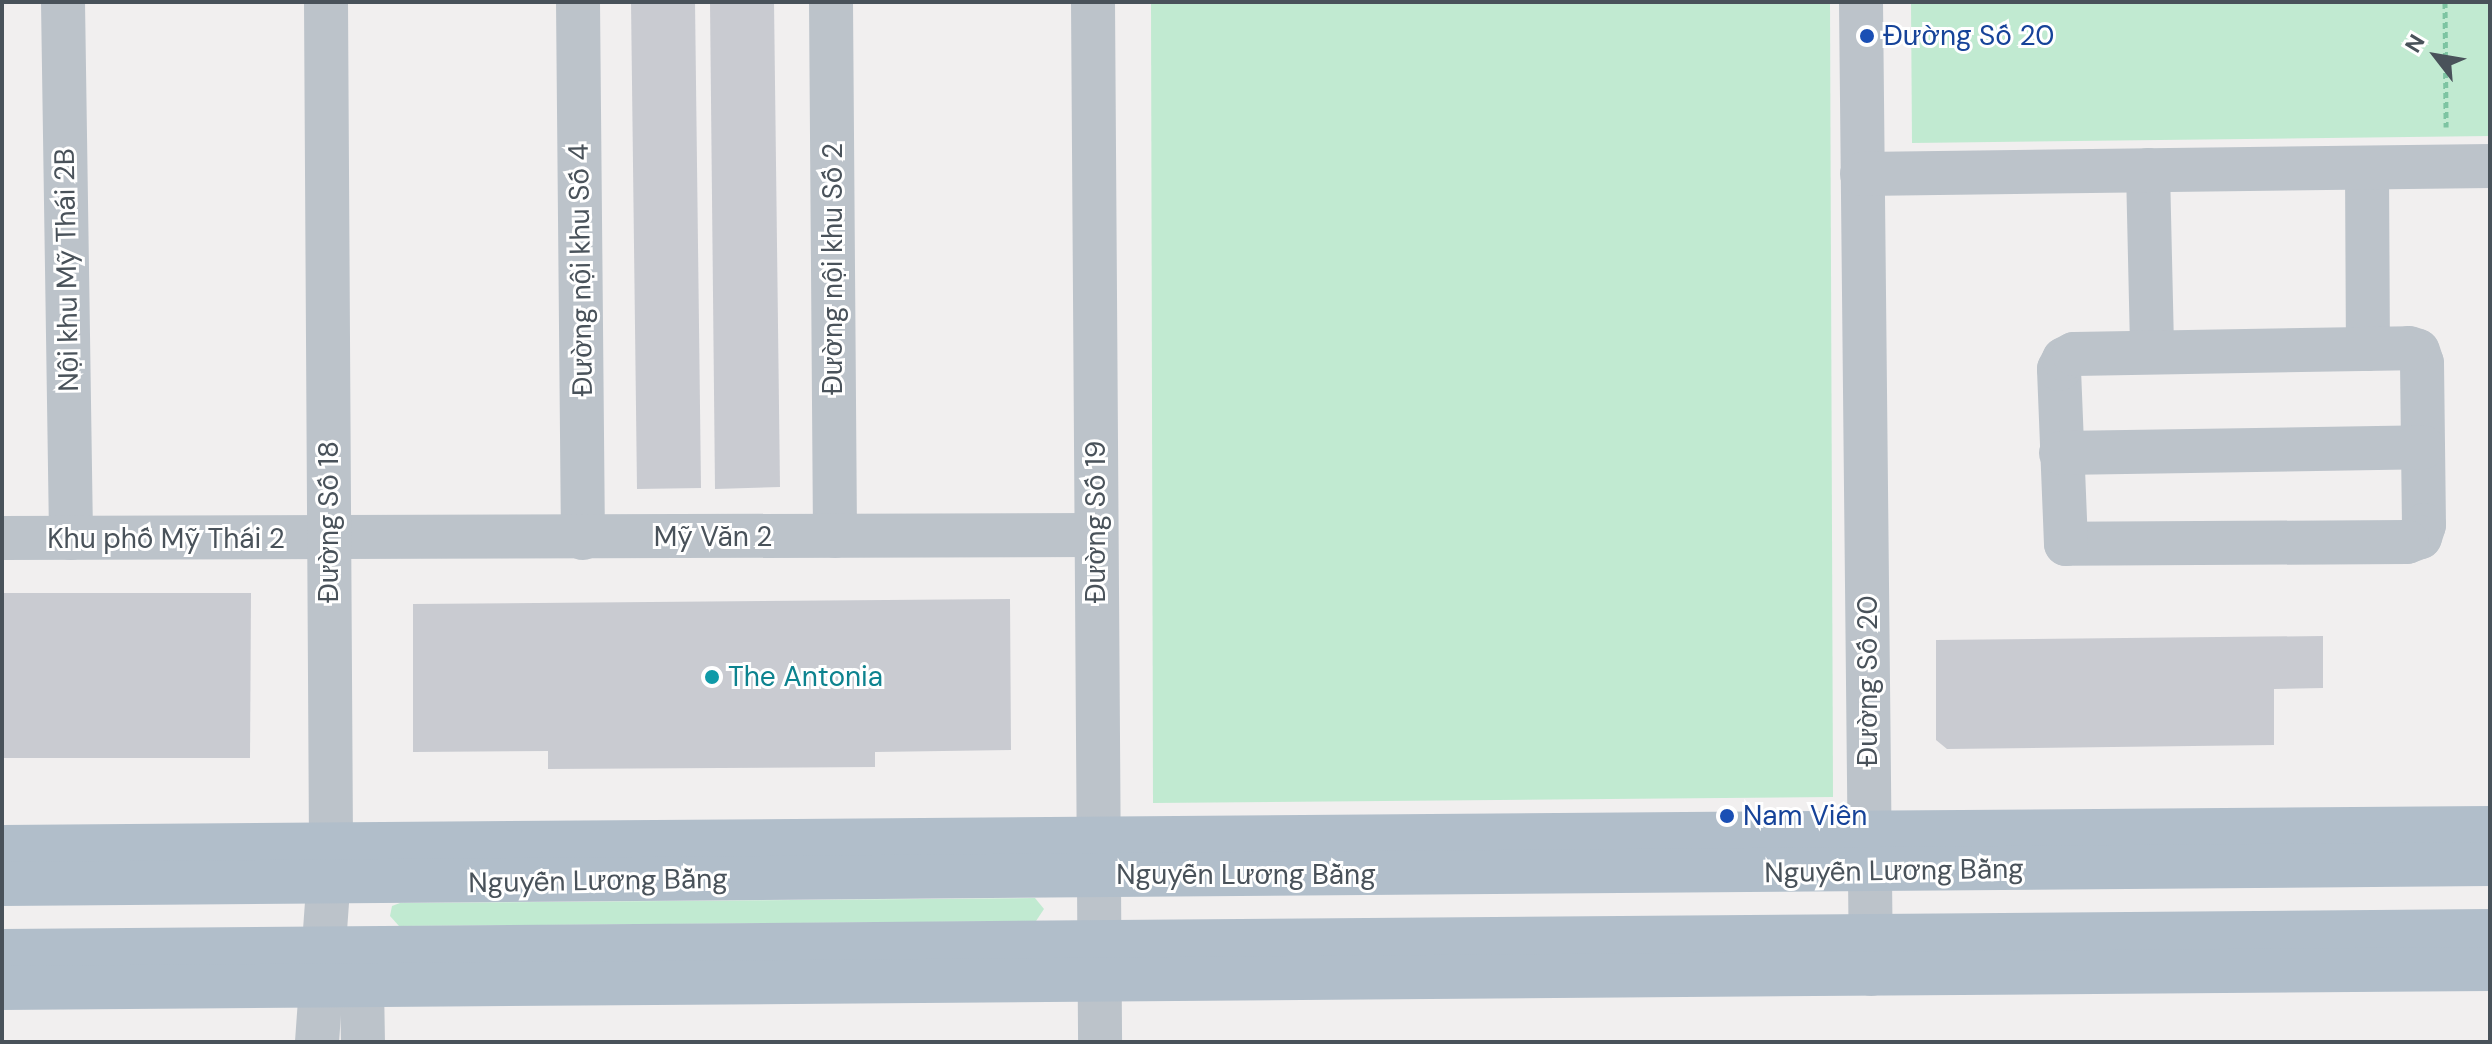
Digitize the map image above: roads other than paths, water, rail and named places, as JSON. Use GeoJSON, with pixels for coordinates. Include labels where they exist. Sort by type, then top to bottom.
{"type":"FeatureCollection","features":[{"type":"Feature","properties":{"kind":"main road","name":"Nguyễn Lương Bằng"},"geometry":{"type":"LineString","coordinates":[[1869,852],[2490,828]]}},
{"type":"Feature","properties":{"kind":"main road","name":"Nguyễn Lương Bằng"},"geometry":{"type":"LineString","coordinates":[[2,847],[329,864]]}},
{"type":"Feature","properties":{"kind":"main road","name":"Nguyễn Lương Bằng"},"geometry":{"type":"LineString","coordinates":[[2,884],[329,864],[1099,856],[1869,852],[2490,864]]}},
{"type":"Feature","properties":{"kind":"main road"},"geometry":{"type":"LineString","coordinates":[[1870,955],[2490,931]]}},
{"type":"Feature","properties":{"kind":"main road"},"geometry":{"type":"LineString","coordinates":[[2,951],[336,973]]}},
{"type":"Feature","properties":{"kind":"main road"},"geometry":{"type":"LineString","coordinates":[[2,988],[336,973],[1100,960],[1870,955],[2490,969]]}},
{"type":"Feature","properties":{"kind":"street","name":"Nội khu Mỹ Thái 2B"},"geometry":{"type":"LineString","coordinates":[[63,2],[71,538]]}},
{"type":"Feature","properties":{"kind":"street","name":"Đường Số 18"},"geometry":{"type":"LineString","coordinates":[[317,1042],[336,973],[329,864],[326,2]]}},
{"type":"Feature","properties":{"kind":"street","name":"Đường nội khu Số 4"},"geometry":{"type":"LineString","coordinates":[[578,2],[583,538]]}},
{"type":"Feature","properties":{"kind":"street","name":"Đường nội khu Số 2"},"geometry":{"type":"LineString","coordinates":[[831,2],[835,536]]}},
{"type":"Feature","properties":{"kind":"street","name":"Đường Số 19"},"geometry":{"type":"LineString","coordinates":[[1093,2],[1100,1042]]}},
{"type":"Feature","properties":{"kind":"street","name":"Đường Số 20"},"geometry":{"type":"LineString","coordinates":[[1861,2],[1870,955]]}},
{"type":"Feature","properties":{"kind":"street"},"geometry":{"type":"LineString","coordinates":[[1862,174],[2490,166]]}},
{"type":"Feature","properties":{"kind":"street"},"geometry":{"type":"LineString","coordinates":[[2367,168],[2368,349]]}},
{"type":"Feature","properties":{"kind":"street"},"geometry":{"type":"LineString","coordinates":[[2148,170],[2152,352]]}},
{"type":"Feature","properties":{"kind":"street"},"geometry":{"type":"LineString","coordinates":[[2368,349],[2418,351],[2423,447],[2420,537],[2407,542],[2202,546],[2066,544],[2059,369],[2064,359],[2074,354],[2368,349]]}},
{"type":"Feature","properties":{"kind":"street"},"geometry":{"type":"LineString","coordinates":[[2061,453],[2423,447]]}},
{"type":"Feature","properties":{"kind":"street","name":"Mỹ Văn 2"},"geometry":{"type":"LineString","coordinates":[[329,539],[1096,535]]}},
{"type":"Feature","properties":{"kind":"street","name":"Khu phố Mỹ Thái 2"},"geometry":{"type":"LineString","coordinates":[[2,538],[329,539]]}},
{"type":"Feature","properties":{"kind":"street"},"geometry":{"type":"LineString","coordinates":[[336,973],[363,1042]]}},
{"type":"Feature","properties":{"kind":"place","name":"Đường Số 20"},"geometry":{"type":"Point","coordinates":[1867,36]}},
{"type":"Feature","properties":{"kind":"place","name":"The Antonia"},"geometry":{"type":"Point","coordinates":[712,677]}},
{"type":"Feature","properties":{"kind":"place","name":"Nam Viên"},"geometry":{"type":"Point","coordinates":[1727,816]}}]}
